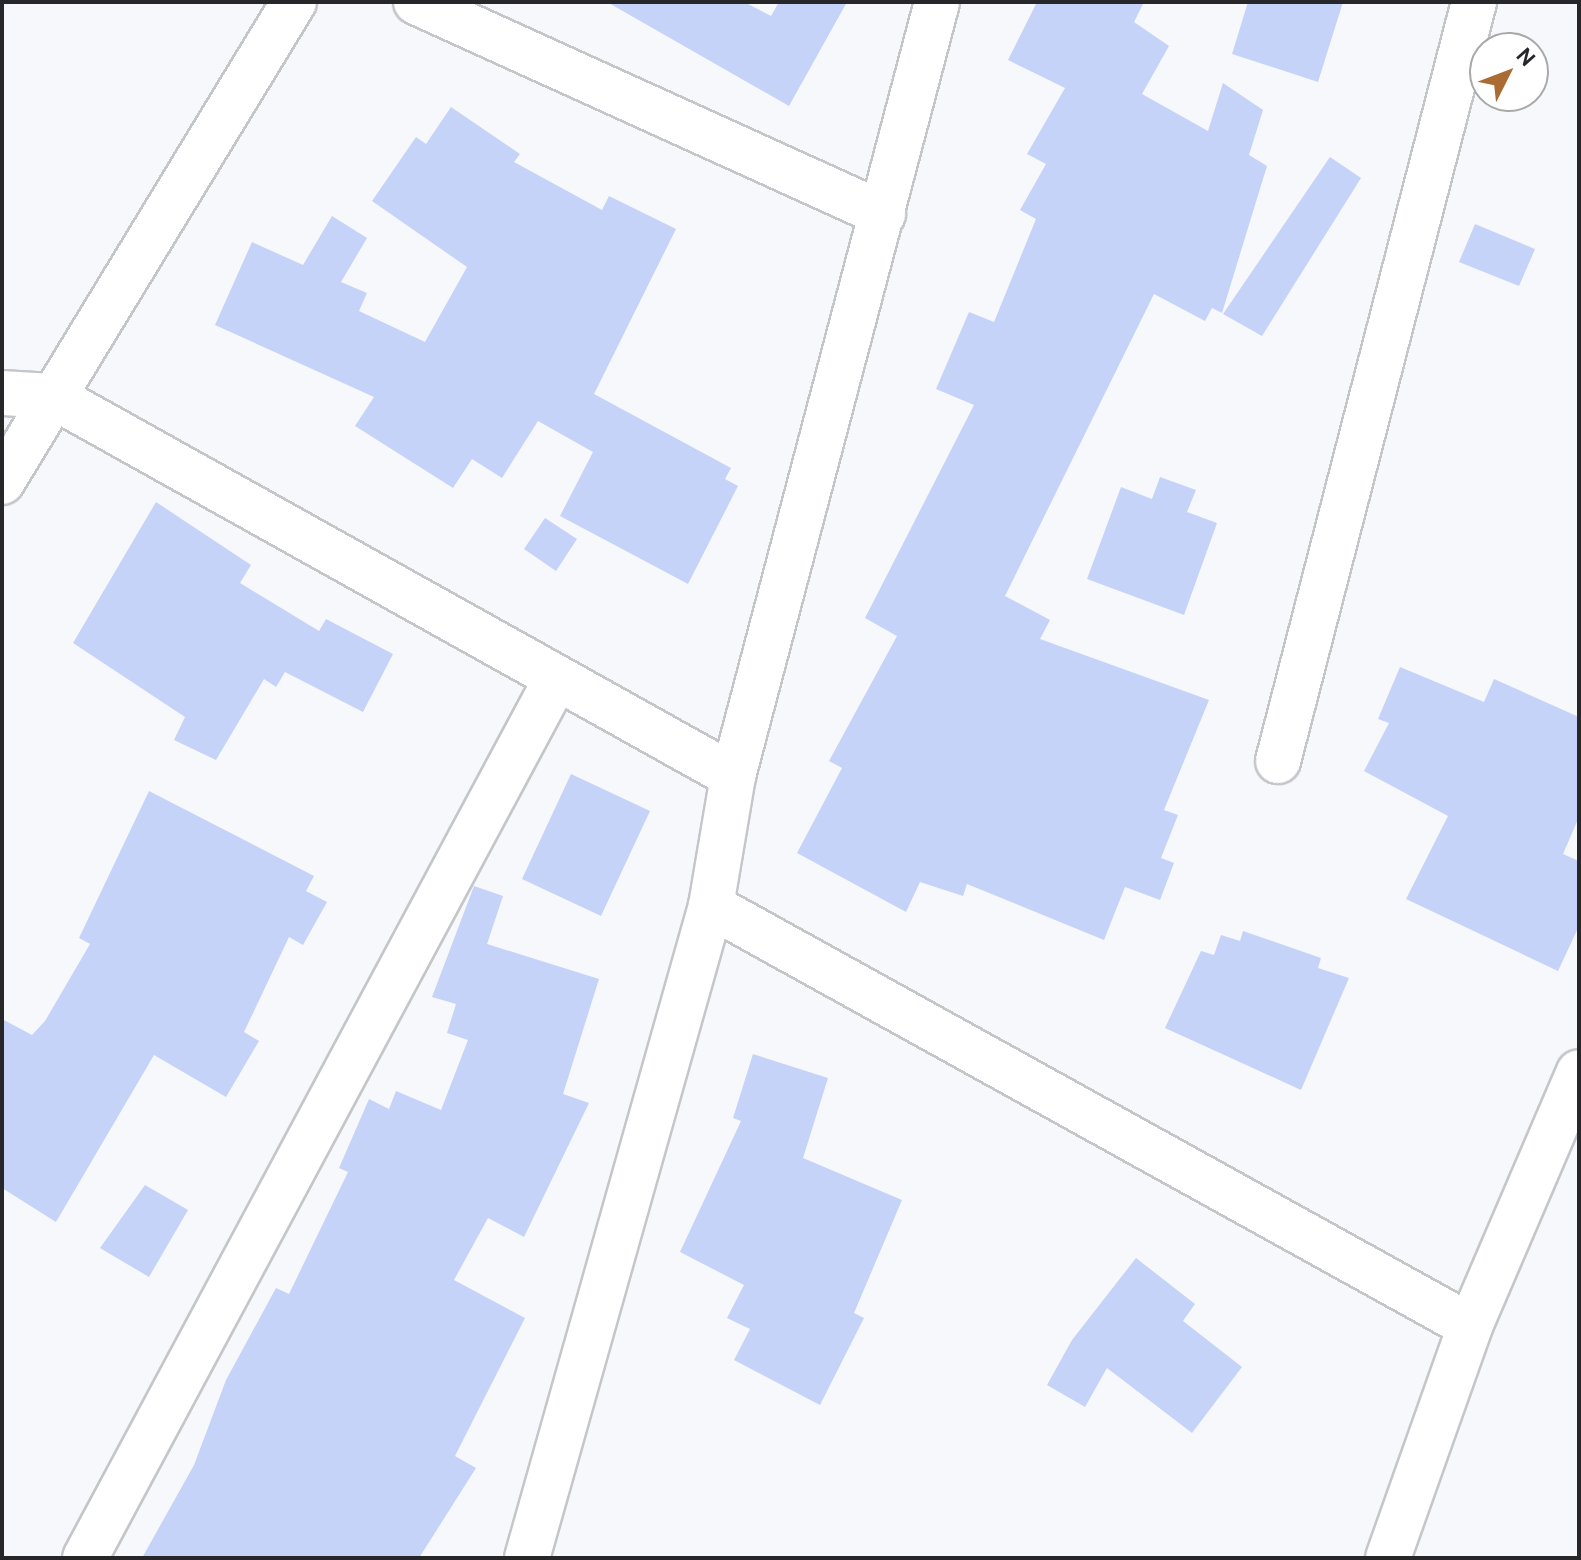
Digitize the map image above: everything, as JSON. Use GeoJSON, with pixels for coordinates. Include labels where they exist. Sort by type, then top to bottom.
{"type":"FeatureCollection","features":[{"type":"Feature","properties":{"kind":"street"},"geometry":{"type":"LineString","coordinates":[[2,482],[294,2]]}},
{"type":"Feature","properties":{"kind":"street"},"geometry":{"type":"LineString","coordinates":[[416,2],[883,214]]}},
{"type":"Feature","properties":{"kind":"street"},"geometry":{"type":"LineString","coordinates":[[527,1558],[711,906],[733,776],[937,2]]}},
{"type":"Feature","properties":{"kind":"street"},"geometry":{"type":"LineString","coordinates":[[1278,761],[1474,2]]}},
{"type":"Feature","properties":{"kind":"street"},"geometry":{"type":"LineString","coordinates":[[2,393],[52,396],[555,681],[733,776]]}},
{"type":"Feature","properties":{"kind":"street"},"geometry":{"type":"LineString","coordinates":[[85,1558],[555,681]]}},
{"type":"Feature","properties":{"kind":"street"},"geometry":{"type":"LineString","coordinates":[[711,906],[1470,1326]]}},
{"type":"Feature","properties":{"kind":"street"},"geometry":{"type":"LineString","coordinates":[[1388,1558],[1470,1326],[1579,1072]]}},
{"type":"Feature","properties":{"kind":"building"},"geometry":{"type":"Polygon","coordinates":[[[607,2],[744,2],[771,16],[779,2],[847,2],[789,106],[607,2]]]}},
{"type":"Feature","properties":{"kind":"building"},"geometry":{"type":"Polygon","coordinates":[[[1037,2],[1144,2],[1134,22],[1169,46],[1142,94],[1208,131],[1223,83],[1263,110],[1249,155],[1267,166],[1222,313],[1212,308],[1205,321],[1154,294],[1005,596],[1050,620],[1040,639],[1209,700],[1164,810],[1178,815],[1161,858],[1174,863],[1160,900],[1125,887],[1104,940],[967,884],[963,896],[920,882],[906,912],[797,853],[842,768],[829,761],[897,636],[865,618],[974,405],[936,389],[969,312],[994,322],[1036,219],[1020,210],[1046,164],[1027,154],[1065,88],[1008,60],[1037,2]]]}},
{"type":"Feature","properties":{"kind":"building"},"geometry":{"type":"Polygon","coordinates":[[[1248,2],[1343,2],[1318,82],[1232,54],[1248,2]]]}},
{"type":"Feature","properties":{"kind":"building"},"geometry":{"type":"Polygon","coordinates":[[[451,107],[520,154],[514,162],[602,210],[609,196],[676,229],[594,394],[731,468],[725,479],[738,486],[688,584],[560,516],[593,452],[538,421],[502,478],[472,459],[453,488],[355,426],[374,397],[215,325],[252,242],[303,265],[332,216],[367,238],[341,282],[367,293],[359,311],[425,342],[467,267],[372,201],[416,137],[426,144],[451,107]]]}},
{"type":"Feature","properties":{"kind":"building"},"geometry":{"type":"Polygon","coordinates":[[[1330,157],[1361,178],[1262,336],[1223,314],[1330,157]]]}},
{"type":"Feature","properties":{"kind":"building"},"geometry":{"type":"Polygon","coordinates":[[[1475,224],[1535,249],[1519,286],[1459,262],[1475,224]]]}},
{"type":"Feature","properties":{"kind":"building"},"geometry":{"type":"Polygon","coordinates":[[[1160,477],[1196,490],[1187,512],[1217,523],[1184,615],[1087,579],[1121,487],[1152,499],[1160,477]]]}},
{"type":"Feature","properties":{"kind":"building"},"geometry":{"type":"Polygon","coordinates":[[[156,502],[251,565],[240,583],[319,631],[326,619],[393,654],[363,712],[285,672],[276,687],[264,679],[216,760],[174,740],[185,717],[73,643],[156,502]]]}},
{"type":"Feature","properties":{"kind":"building"},"geometry":{"type":"Polygon","coordinates":[[[545,518],[577,539],[556,571],[524,549],[545,518]]]}},
{"type":"Feature","properties":{"kind":"building"},"geometry":{"type":"Polygon","coordinates":[[[1400,667],[1484,702],[1494,679],[1579,717],[1579,817],[1563,854],[1579,861],[1579,926],[1558,971],[1406,899],[1448,816],[1364,771],[1389,723],[1378,719],[1400,667]]]}},
{"type":"Feature","properties":{"kind":"building"},"geometry":{"type":"Polygon","coordinates":[[[571,774],[650,811],[601,916],[522,879],[571,774]]]}},
{"type":"Feature","properties":{"kind":"building"},"geometry":{"type":"Polygon","coordinates":[[[149,791],[314,876],[306,891],[327,902],[303,945],[289,937],[244,1032],[259,1041],[226,1097],[154,1055],[56,1222],[2,1188],[2,1019],[32,1035],[45,1021],[90,944],[79,938],[149,791]]]}},
{"type":"Feature","properties":{"kind":"building"},"geometry":{"type":"Polygon","coordinates":[[[474,886],[503,896],[487,944],[599,979],[563,1094],[589,1103],[524,1237],[488,1218],[454,1280],[525,1318],[455,1456],[476,1468],[419,1558],[142,1558],[194,1465],[226,1380],[276,1288],[289,1294],[348,1172],[339,1168],[369,1099],[389,1109],[396,1091],[441,1110],[468,1040],[447,1033],[456,1004],[432,997],[474,886]]]}},
{"type":"Feature","properties":{"kind":"building"},"geometry":{"type":"Polygon","coordinates":[[[1243,931],[1321,958],[1318,968],[1349,978],[1301,1090],[1165,1028],[1201,951],[1214,955],[1221,935],[1240,941],[1243,931]]]}},
{"type":"Feature","properties":{"kind":"building"},"geometry":{"type":"Polygon","coordinates":[[[753,1054],[828,1078],[803,1158],[902,1200],[854,1313],[864,1318],[820,1405],[734,1360],[750,1329],[727,1318],[744,1285],[680,1252],[741,1121],[733,1118],[753,1054]]]}},
{"type":"Feature","properties":{"kind":"building"},"geometry":{"type":"Polygon","coordinates":[[[145,1185],[188,1210],[149,1277],[100,1248],[145,1185]]]}},
{"type":"Feature","properties":{"kind":"building"},"geometry":{"type":"Polygon","coordinates":[[[1136,1258],[1195,1304],[1183,1321],[1242,1367],[1192,1433],[1107,1368],[1085,1407],[1047,1385],[1072,1340],[1136,1258]]]}}]}
